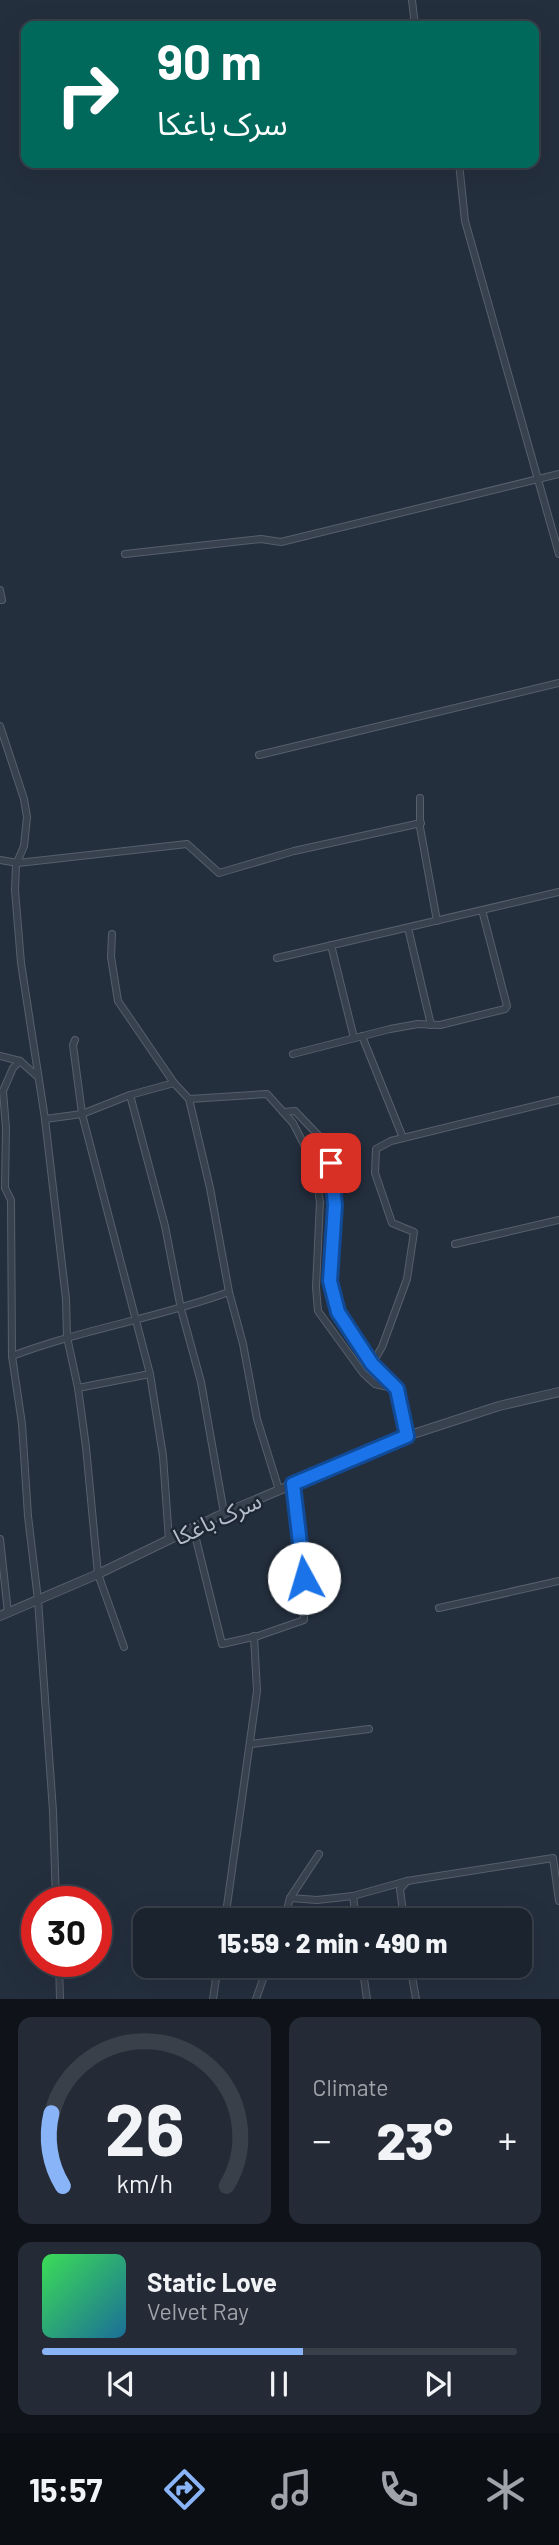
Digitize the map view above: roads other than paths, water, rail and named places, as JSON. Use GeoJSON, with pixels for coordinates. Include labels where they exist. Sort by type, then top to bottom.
{"type":"FeatureCollection","features":[{"type":"Feature","properties":{"kind":"street"},"geometry":{"type":"LineString","coordinates":[[412,0],[414,21]]}},
{"type":"Feature","properties":{"kind":"street"},"geometry":{"type":"LineString","coordinates":[[459,168],[464,221],[559,554]]}},
{"type":"Feature","properties":{"kind":"street"},"geometry":{"type":"LineString","coordinates":[[125,554],[261,539],[281,542],[559,474]]}},
{"type":"Feature","properties":{"kind":"street"},"geometry":{"type":"LineString","coordinates":[[0,590],[2,600]]}},
{"type":"Feature","properties":{"kind":"street"},"geometry":{"type":"LineString","coordinates":[[259,755],[559,683]]}},
{"type":"Feature","properties":{"kind":"street"},"geometry":{"type":"LineString","coordinates":[[0,726],[24,799],[27,817],[15,890],[21,963],[45,1119],[65,1286],[67,1337],[78,1388],[86,1447],[98,1574],[124,1647]]}},
{"type":"Feature","properties":{"kind":"street"},"geometry":{"type":"LineString","coordinates":[[420,798],[421,823],[437,921]]}},
{"type":"Feature","properties":{"kind":"street"},"geometry":{"type":"LineString","coordinates":[[0,860],[18,863],[187,844],[219,873],[294,851],[421,823]]}},
{"type":"Feature","properties":{"kind":"street"},"geometry":{"type":"LineString","coordinates":[[277,957],[559,892]]}},
{"type":"Feature","properties":{"kind":"street"},"geometry":{"type":"LineString","coordinates":[[293,1054],[418,1024],[440,1025],[502,1010],[506,1006],[482,910]]}},
{"type":"Feature","properties":{"kind":"street"},"geometry":{"type":"LineString","coordinates":[[408,928],[431,1025]]}},
{"type":"Feature","properties":{"kind":"street"},"geometry":{"type":"LineString","coordinates":[[112,934],[111,957],[118,1001],[174,1083],[189,1100],[210,1188],[229,1292],[243,1344],[257,1419],[279,1490]]}},
{"type":"Feature","properties":{"kind":"street"},"geometry":{"type":"LineString","coordinates":[[331,946],[354,1038]]}},
{"type":"Feature","properties":{"kind":"street"},"geometry":{"type":"LineString","coordinates":[[362,1036],[404,1138]]}},
{"type":"Feature","properties":{"kind":"street"},"geometry":{"type":"LineString","coordinates":[[75,1040],[73,1045],[82,1114],[149,1374],[163,1456],[169,1540]]}},
{"type":"Feature","properties":{"kind":"street"},"geometry":{"type":"LineString","coordinates":[[0,1056],[20,1061],[38,1077]]}},
{"type":"Feature","properties":{"kind":"street"},"geometry":{"type":"LineString","coordinates":[[20,1061],[13,1068],[3,1091],[6,1128],[5,1188],[11,1200],[12,1356],[22,1424],[28,1516],[38,1600],[53,1811],[55,1886]]}},
{"type":"Feature","properties":{"kind":"street"},"geometry":{"type":"LineString","coordinates":[[45,1119],[82,1114],[130,1095],[174,1083]]}},
{"type":"Feature","properties":{"kind":"street"},"geometry":{"type":"LineString","coordinates":[[189,1100],[267,1094],[293,1124],[314,1164],[320,1202],[316,1287],[318,1311],[363,1373],[375,1384],[397,1389]]}},
{"type":"Feature","properties":{"kind":"street"},"geometry":{"type":"LineString","coordinates":[[130,1095],[165,1226],[181,1309],[201,1382],[224,1513]]}},
{"type":"Feature","properties":{"kind":"street"},"geometry":{"type":"LineString","coordinates":[[372,1364],[382,1347],[407,1279],[414,1232],[392,1223],[375,1173],[376,1149],[391,1141],[559,1100]]}},
{"type":"Feature","properties":{"kind":"street"},"geometry":{"type":"LineString","coordinates":[[283,1112],[295,1111],[320,1137],[331,1163],[335,1205],[330,1281],[338,1312],[372,1364],[397,1389],[407,1436]]}},
{"type":"Feature","properties":{"kind":"street"},"geometry":{"type":"LineString","coordinates":[[455,1244],[559,1220]]}},
{"type":"Feature","properties":{"kind":"street"},"geometry":{"type":"LineString","coordinates":[[12,1356],[135,1318],[181,1309],[229,1292]]}},
{"type":"Feature","properties":{"kind":"street"},"geometry":{"type":"LineString","coordinates":[[78,1388],[149,1374]]}},
{"type":"Feature","properties":{"kind":"street","name":"سرک باغکا"},"geometry":{"type":"LineString","coordinates":[[4,1614],[98,1574],[224,1513],[407,1436],[499,1406],[559,1392]]}},
{"type":"Feature","properties":{"kind":"street"},"geometry":{"type":"LineString","coordinates":[[193,1527],[222,1644],[304,1620],[304,1578],[293,1484]]}},
{"type":"Feature","properties":{"kind":"street"},"geometry":{"type":"LineString","coordinates":[[0,1539],[4,1614]]}},
{"type":"Feature","properties":{"kind":"street"},"geometry":{"type":"LineString","coordinates":[[439,1608],[559,1581]]}},
{"type":"Feature","properties":{"kind":"street"},"geometry":{"type":"LineString","coordinates":[[227,1908],[257,1691],[254,1636]]}},
{"type":"Feature","properties":{"kind":"street"},"geometry":{"type":"LineString","coordinates":[[251,1744],[369,1729]]}},
{"type":"Feature","properties":{"kind":"street"},"geometry":{"type":"LineString","coordinates":[[287,1908],[290,1898],[319,1854]]}},
{"type":"Feature","properties":{"kind":"street"},"geometry":{"type":"LineString","coordinates":[[290,1898],[317,1900],[353,1896],[407,1881],[553,1858],[559,1900]]}},
{"type":"Feature","properties":{"kind":"street"},"geometry":{"type":"LineString","coordinates":[[402,1908],[400,1889],[407,1881]]}},
{"type":"Feature","properties":{"kind":"street"},"geometry":{"type":"LineString","coordinates":[[353,1896],[354,1908]]}},
{"type":"Feature","properties":{"kind":"street"},"geometry":{"type":"LineString","coordinates":[[59,1977],[60,1999]]}},
{"type":"Feature","properties":{"kind":"street"},"geometry":{"type":"LineString","coordinates":[[213,1999],[216,1978]]}},
{"type":"Feature","properties":{"kind":"street"},"geometry":{"type":"LineString","coordinates":[[256,1999],[263,1978]]}},
{"type":"Feature","properties":{"kind":"street"},"geometry":{"type":"LineString","coordinates":[[364,1978],[367,1999]]}},
{"type":"Feature","properties":{"kind":"street"},"geometry":{"type":"LineString","coordinates":[[412,1978],[415,1999]]}}]}
